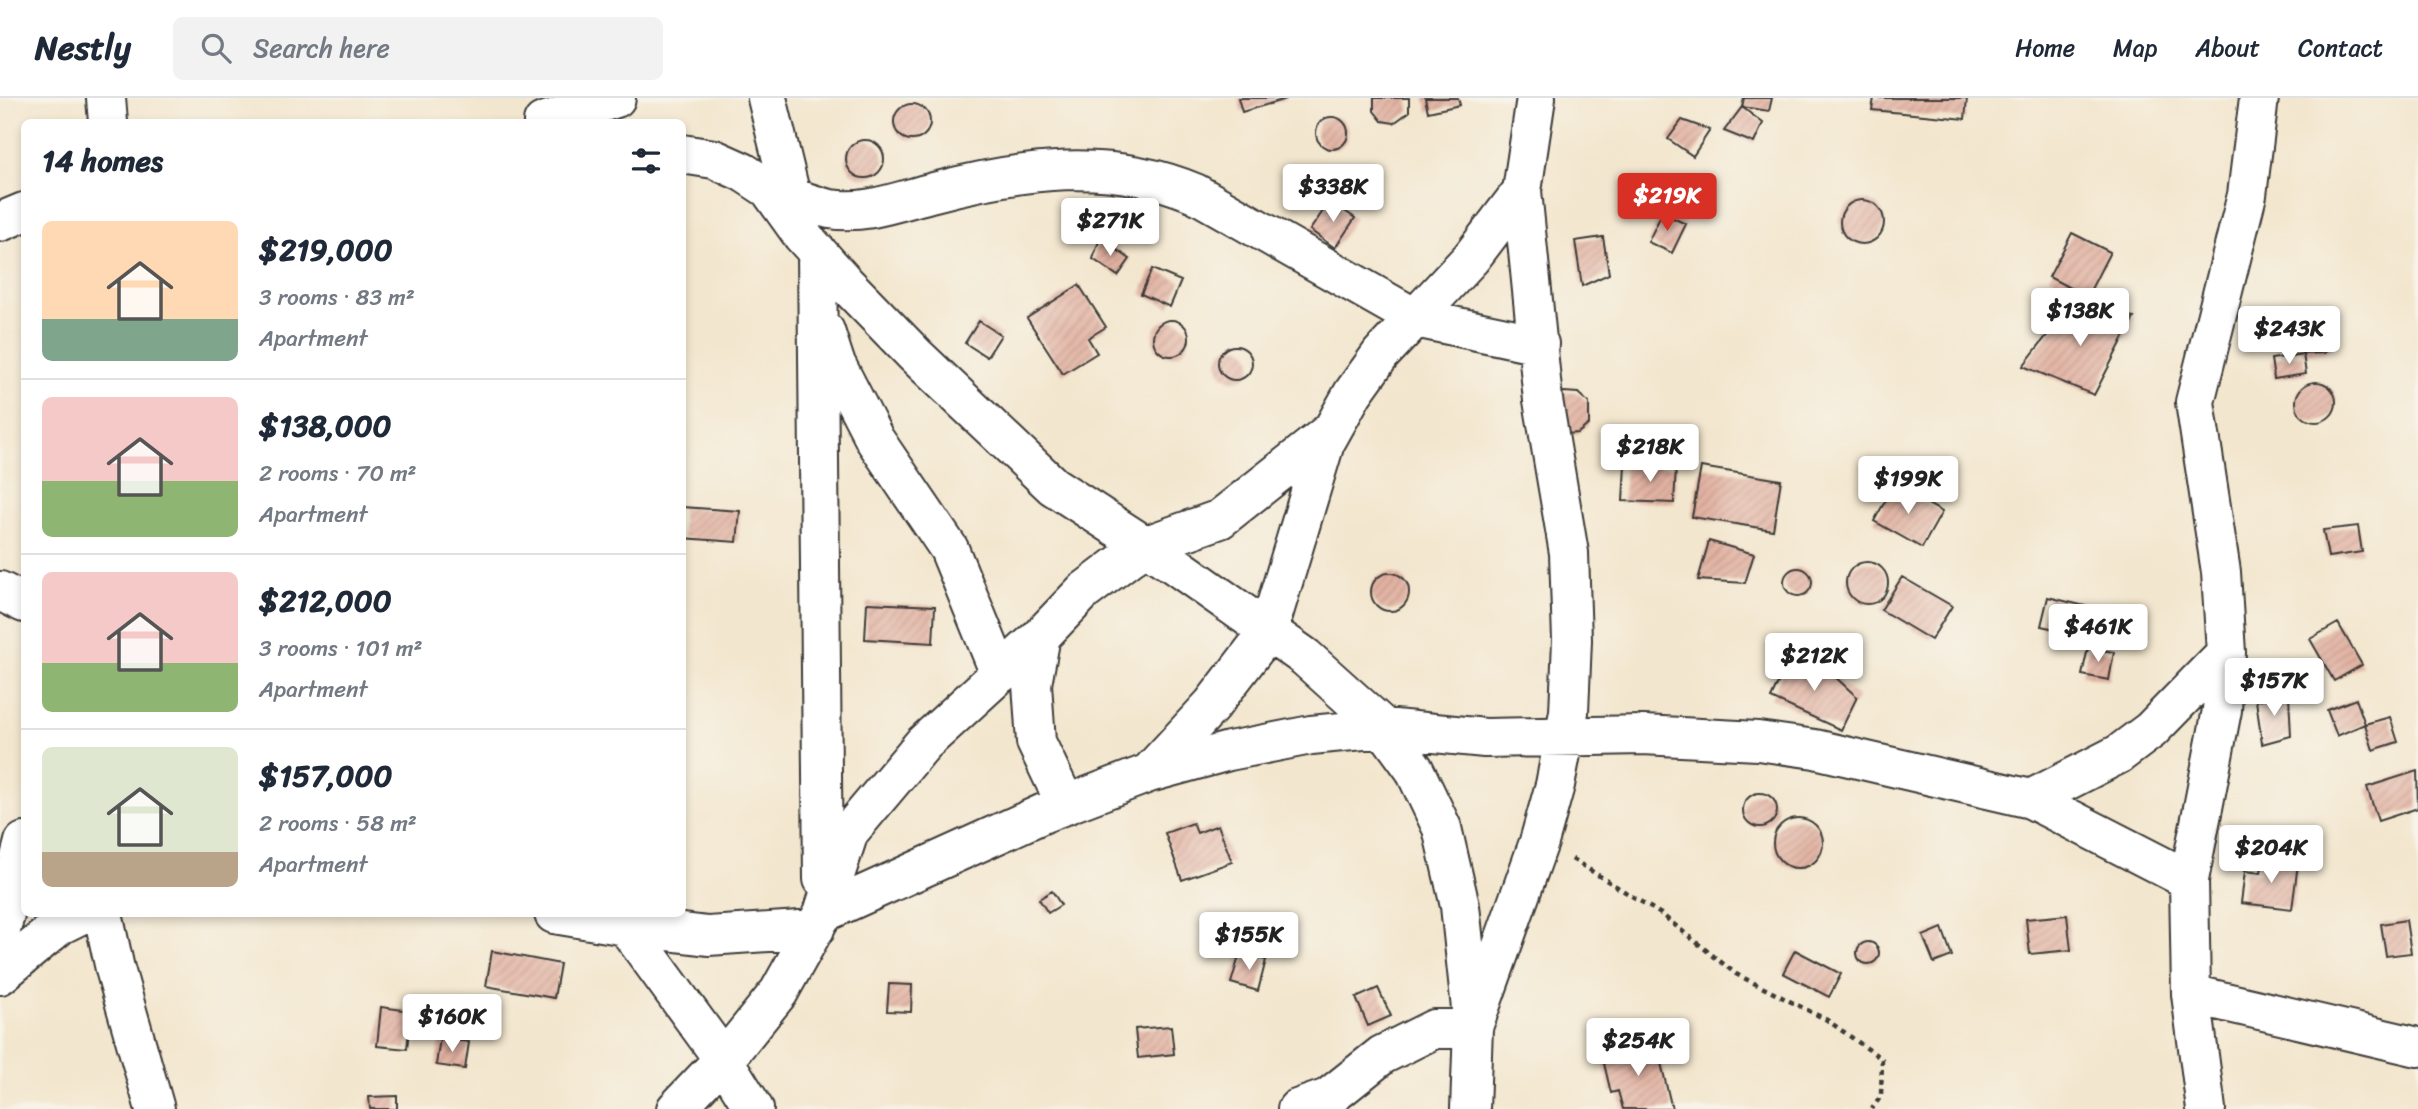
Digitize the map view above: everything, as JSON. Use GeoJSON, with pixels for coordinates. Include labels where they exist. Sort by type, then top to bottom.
{"type":"FeatureCollection","features":[{"type":"Feature","properties":{"kind":"street"},"geometry":{"type":"LineString","coordinates":[[106,98],[108,119]]}},
{"type":"Feature","properties":{"kind":"street"},"geometry":{"type":"LineString","coordinates":[[553,119],[616,98]]}},
{"type":"Feature","properties":{"kind":"street"},"geometry":{"type":"LineString","coordinates":[[767,98],[780,192],[817,251],[915,355],[1053,486],[1305,657],[1384,728],[1414,769],[1442,828],[1460,906],[1473,1027],[1470,1109]]}},
{"type":"Feature","properties":{"kind":"street"},"geometry":{"type":"LineString","coordinates":[[1473,1027],[1496,955],[1539,842],[1565,737],[1572,640],[1569,553],[1542,400],[1539,344],[1522,191],[1536,98]]}},
{"type":"Feature","properties":{"kind":"street"},"geometry":{"type":"LineString","coordinates":[[2206,1109],[2192,994],[2189,880],[2222,710],[2226,653],[2221,572],[2195,402],[2247,195],[2259,98]]}},
{"type":"Feature","properties":{"kind":"street"},"geometry":{"type":"LineString","coordinates":[[686,155],[714,159],[780,192],[831,209],[882,207],[994,178],[1066,168],[1113,170],[1164,180],[1214,203],[1415,318],[1539,344]]}},
{"type":"Feature","properties":{"kind":"street"},"geometry":{"type":"LineString","coordinates":[[1149,773],[1212,705],[1268,632],[1325,443],[1331,431],[1374,364],[1471,258],[1522,191]]}},
{"type":"Feature","properties":{"kind":"street"},"geometry":{"type":"LineString","coordinates":[[0,222],[21,213]]}},
{"type":"Feature","properties":{"kind":"street"},"geometry":{"type":"LineString","coordinates":[[817,251],[819,921]]}},
{"type":"Feature","properties":{"kind":"street"},"geometry":{"type":"LineString","coordinates":[[817,310],[835,362],[875,440],[949,549],[1000,674]]}},
{"type":"Feature","properties":{"kind":"street"},"geometry":{"type":"LineString","coordinates":[[676,1109],[723,1059],[779,992],[819,921],[849,832],[923,744],[1041,636],[1083,592],[1144,546],[1220,519],[1331,431]]}},
{"type":"Feature","properties":{"kind":"street"},"geometry":{"type":"LineString","coordinates":[[0,592],[21,602]]}},
{"type":"Feature","properties":{"kind":"street"},"geometry":{"type":"LineString","coordinates":[[1041,636],[1032,684],[1036,741],[1066,805]]}},
{"type":"Feature","properties":{"kind":"street"},"geometry":{"type":"LineString","coordinates":[[2031,799],[2119,754],[2151,730],[2226,653]]}},
{"type":"Feature","properties":{"kind":"street"},"geometry":{"type":"LineString","coordinates":[[572,917],[708,936],[819,921],[888,881],[1066,805],[1149,773],[1229,751],[1311,734],[1384,728],[1485,738],[1643,735],[1758,741],[1815,749],[2031,799],[2189,880]]}},
{"type":"Feature","properties":{"kind":"street"},"geometry":{"type":"LineString","coordinates":[[0,934],[21,854]]}},
{"type":"Feature","properties":{"kind":"street"},"geometry":{"type":"LineString","coordinates":[[0,975],[61,925],[76,917]]}},
{"type":"Feature","properties":{"kind":"street"},"geometry":{"type":"LineString","coordinates":[[104,917],[115,969],[155,1109]]}},
{"type":"Feature","properties":{"kind":"street"},"geometry":{"type":"LineString","coordinates":[[626,926],[723,1059],[754,1109]]}},
{"type":"Feature","properties":{"kind":"street"},"geometry":{"type":"LineString","coordinates":[[2192,994],[2418,1047]]}},
{"type":"Feature","properties":{"kind":"street"},"geometry":{"type":"LineString","coordinates":[[1297,1109],[1328,1098],[1382,1055],[1434,1029],[1473,1027]]}},
{"type":"Feature","properties":{"kind":"path"},"geometry":{"type":"LineString","coordinates":[[1539,842],[1616,884],[1661,914],[1736,974],[1827,1020],[1882,1059],[1881,1096],[1872,1109]]}},
{"type":"Feature","properties":{"kind":"building"},"geometry":{"type":"Polygon","coordinates":[[[1238,98],[1286,98],[1286,99],[1242,112],[1238,98]]]}},
{"type":"Feature","properties":{"kind":"building"},"geometry":{"type":"Polygon","coordinates":[[[1374,98],[1409,98],[1409,112],[1394,123],[1382,121],[1374,111],[1374,98]]]}},
{"type":"Feature","properties":{"kind":"building"},"geometry":{"type":"Polygon","coordinates":[[[1425,98],[1458,98],[1460,105],[1428,112],[1425,98]]]}},
{"type":"Feature","properties":{"kind":"building"},"geometry":{"type":"Polygon","coordinates":[[[1744,98],[1772,98],[1769,111],[1742,107],[1744,98]]]}},
{"type":"Feature","properties":{"kind":"building"},"geometry":{"type":"Polygon","coordinates":[[[1874,98],[1967,98],[1965,119],[1872,110],[1874,98]]]}},
{"type":"Feature","properties":{"kind":"building"},"geometry":{"type":"Polygon","coordinates":[[[912,104],[925,109],[930,122],[925,135],[912,140],[899,135],[894,122],[899,109],[912,104]]]}},
{"type":"Feature","properties":{"kind":"building"},"geometry":{"type":"Polygon","coordinates":[[[1742,107],[1763,123],[1754,143],[1724,131],[1742,107]]]}},
{"type":"Feature","properties":{"kind":"building"},"geometry":{"type":"Polygon","coordinates":[[[1332,117],[1343,122],[1348,133],[1343,144],[1332,149],[1321,144],[1316,133],[1321,122],[1332,117]]]}},
{"type":"Feature","properties":{"kind":"building"},"geometry":{"type":"Polygon","coordinates":[[[1682,120],[1710,130],[1693,156],[1668,139],[1682,120]]]}},
{"type":"Feature","properties":{"kind":"building"},"geometry":{"type":"Polygon","coordinates":[[[865,140],[878,146],[884,159],[878,172],[865,178],[852,172],[846,159],[852,146],[865,140]]]}},
{"type":"Feature","properties":{"kind":"building"},"geometry":{"type":"Polygon","coordinates":[[[1862,200],[1878,206],[1884,222],[1878,238],[1862,244],[1846,238],[1840,222],[1846,206],[1862,200]]]}},
{"type":"Feature","properties":{"kind":"building"},"geometry":{"type":"Polygon","coordinates":[[[1330,201],[1355,218],[1335,248],[1310,230],[1330,201]]]}},
{"type":"Feature","properties":{"kind":"building"},"geometry":{"type":"Polygon","coordinates":[[[1662,213],[1686,224],[1672,253],[1648,242],[1662,213]]]}},
{"type":"Feature","properties":{"kind":"building"},"geometry":{"type":"Polygon","coordinates":[[[2072,233],[2110,252],[2087,297],[2049,277],[2072,233]]]}},
{"type":"Feature","properties":{"kind":"building"},"geometry":{"type":"Polygon","coordinates":[[[1603,237],[1609,274],[1582,286],[1575,241],[1603,237]]]}},
{"type":"Feature","properties":{"kind":"building"},"geometry":{"type":"Polygon","coordinates":[[[1100,238],[1130,259],[1118,276],[1093,259],[1100,238]]]}},
{"type":"Feature","properties":{"kind":"building"},"geometry":{"type":"Polygon","coordinates":[[[1152,269],[1181,281],[1170,307],[1141,294],[1152,269]]]}},
{"type":"Feature","properties":{"kind":"building"},"geometry":{"type":"Polygon","coordinates":[[[1079,285],[1106,327],[1088,338],[1097,353],[1063,374],[1027,318],[1079,285]]]}},
{"type":"Feature","properties":{"kind":"building"},"geometry":{"type":"Polygon","coordinates":[[[2070,306],[2134,318],[2094,395],[2023,366],[2070,306]]]}},
{"type":"Feature","properties":{"kind":"building"},"geometry":{"type":"Polygon","coordinates":[[[2318,314],[2334,325],[2334,345],[2324,353],[2303,354],[2297,342],[2296,329],[2304,318],[2318,314]]]}},
{"type":"Feature","properties":{"kind":"building"},"geometry":{"type":"Polygon","coordinates":[[[1171,320],[1184,325],[1189,338],[1184,351],[1171,356],[1158,351],[1153,338],[1158,325],[1171,320]]]}},
{"type":"Feature","properties":{"kind":"building"},"geometry":{"type":"Polygon","coordinates":[[[979,321],[1001,335],[987,357],[965,343],[979,321]]]}},
{"type":"Feature","properties":{"kind":"building"},"geometry":{"type":"Polygon","coordinates":[[[1235,346],[1247,351],[1252,363],[1247,375],[1235,380],[1223,375],[1218,363],[1223,351],[1235,346]]]}},
{"type":"Feature","properties":{"kind":"building"},"geometry":{"type":"Polygon","coordinates":[[[2303,354],[2306,374],[2274,379],[2271,359],[2303,354]]]}},
{"type":"Feature","properties":{"kind":"building"},"geometry":{"type":"Polygon","coordinates":[[[2316,382],[2330,388],[2336,402],[2330,416],[2316,422],[2302,416],[2296,402],[2302,388],[2316,382]]]}},
{"type":"Feature","properties":{"kind":"building"},"geometry":{"type":"Polygon","coordinates":[[[1564,392],[1578,393],[1589,403],[1589,424],[1578,433],[1565,434],[1557,396],[1564,392]]]}},
{"type":"Feature","properties":{"kind":"building"},"geometry":{"type":"Polygon","coordinates":[[[1625,465],[1676,467],[1674,503],[1623,501],[1625,465]]]}},
{"type":"Feature","properties":{"kind":"building"},"geometry":{"type":"Polygon","coordinates":[[[1701,467],[1781,480],[1773,530],[1692,517],[1701,467]]]}},
{"type":"Feature","properties":{"kind":"building"},"geometry":{"type":"Polygon","coordinates":[[[1894,485],[1942,512],[1922,548],[1874,521],[1894,485]]]}},
{"type":"Feature","properties":{"kind":"building"},"geometry":{"type":"Polygon","coordinates":[[[686,507],[740,511],[737,542],[686,538],[686,507]]]}},
{"type":"Feature","properties":{"kind":"building"},"geometry":{"type":"Polygon","coordinates":[[[2358,526],[2362,552],[2328,557],[2323,530],[2358,526]]]}},
{"type":"Feature","properties":{"kind":"building"},"geometry":{"type":"Polygon","coordinates":[[[1709,541],[1754,554],[1745,583],[1698,580],[1709,541]]]}},
{"type":"Feature","properties":{"kind":"building"},"geometry":{"type":"Polygon","coordinates":[[[1867,562],[1882,568],[1888,583],[1882,598],[1867,604],[1852,598],[1846,583],[1852,568],[1867,562]]]}},
{"type":"Feature","properties":{"kind":"building"},"geometry":{"type":"Polygon","coordinates":[[[1798,568],[1808,572],[1812,582],[1808,592],[1798,596],[1788,592],[1784,582],[1788,572],[1798,568]]]}},
{"type":"Feature","properties":{"kind":"building"},"geometry":{"type":"Polygon","coordinates":[[[1390,573],[1403,579],[1409,592],[1403,605],[1390,611],[1377,605],[1371,592],[1377,579],[1390,573]]]}},
{"type":"Feature","properties":{"kind":"building"},"geometry":{"type":"Polygon","coordinates":[[[1902,577],[1952,606],[1931,640],[1881,610],[1902,577]]]}},
{"type":"Feature","properties":{"kind":"building"},"geometry":{"type":"Polygon","coordinates":[[[2048,597],[2089,607],[2083,635],[2041,626],[2048,597]]]}},
{"type":"Feature","properties":{"kind":"building"},"geometry":{"type":"Polygon","coordinates":[[[867,603],[935,606],[933,643],[865,639],[867,603]]]}},
{"type":"Feature","properties":{"kind":"building"},"geometry":{"type":"Polygon","coordinates":[[[2338,623],[2362,665],[2334,681],[2310,639],[2338,623]]]}},
{"type":"Feature","properties":{"kind":"building"},"geometry":{"type":"Polygon","coordinates":[[[2088,648],[2114,652],[2109,680],[2082,675],[2088,648]]]}},
{"type":"Feature","properties":{"kind":"building"},"geometry":{"type":"Polygon","coordinates":[[[1791,655],[1832,674],[1857,697],[1841,730],[1771,698],[1791,655]]]}},
{"type":"Feature","properties":{"kind":"building"},"geometry":{"type":"Polygon","coordinates":[[[2289,695],[2291,736],[2262,744],[2256,700],[2289,695]]]}},
{"type":"Feature","properties":{"kind":"building"},"geometry":{"type":"Polygon","coordinates":[[[2356,699],[2365,724],[2337,736],[2327,710],[2356,699]]]}},
{"type":"Feature","properties":{"kind":"building"},"geometry":{"type":"Polygon","coordinates":[[[2390,717],[2398,742],[2373,750],[2365,724],[2390,717]]]}},
{"type":"Feature","properties":{"kind":"building"},"geometry":{"type":"Polygon","coordinates":[[[2417,771],[2418,808],[2378,821],[2367,787],[2417,771]]]}},
{"type":"Feature","properties":{"kind":"building"},"geometry":{"type":"Polygon","coordinates":[[[1760,793],[1772,798],[1777,810],[1772,822],[1760,827],[1748,822],[1743,810],[1748,798],[1760,793]]]}},
{"type":"Feature","properties":{"kind":"building"},"geometry":{"type":"Polygon","coordinates":[[[1798,818],[1816,825],[1823,843],[1816,861],[1798,868],[1780,861],[1773,843],[1780,825],[1798,818]]]}},
{"type":"Feature","properties":{"kind":"building"},"geometry":{"type":"Polygon","coordinates":[[[1193,823],[1197,833],[1218,825],[1232,862],[1182,880],[1165,833],[1193,823]]]}},
{"type":"Feature","properties":{"kind":"building"},"geometry":{"type":"Polygon","coordinates":[[[2263,860],[2298,864],[2292,909],[2241,903],[2245,871],[2261,873],[2263,860]]]}},
{"type":"Feature","properties":{"kind":"building"},"geometry":{"type":"Polygon","coordinates":[[[1052,891],[1061,905],[1048,913],[1039,899],[1052,891]]]}},
{"type":"Feature","properties":{"kind":"building"},"geometry":{"type":"Polygon","coordinates":[[[2067,915],[2071,950],[2030,954],[2026,919],[2067,915]]]}},
{"type":"Feature","properties":{"kind":"building"},"geometry":{"type":"Polygon","coordinates":[[[2406,920],[2411,953],[2386,956],[2381,924],[2406,920]]]}},
{"type":"Feature","properties":{"kind":"building"},"geometry":{"type":"Polygon","coordinates":[[[1942,928],[1952,956],[1934,963],[1923,936],[1942,928]]]}},
{"type":"Feature","properties":{"kind":"building"},"geometry":{"type":"Polygon","coordinates":[[[1868,942],[1876,945],[1879,953],[1876,961],[1868,964],[1860,961],[1857,953],[1860,945],[1868,942]]]}},
{"type":"Feature","properties":{"kind":"building"},"geometry":{"type":"Polygon","coordinates":[[[1795,950],[1841,974],[1829,997],[1783,973],[1795,950]]]}},
{"type":"Feature","properties":{"kind":"building"},"geometry":{"type":"Polygon","coordinates":[[[492,951],[560,964],[554,998],[486,986],[492,951]]]}},
{"type":"Feature","properties":{"kind":"building"},"geometry":{"type":"Polygon","coordinates":[[[1240,953],[1266,960],[1258,991],[1231,983],[1240,953]]]}},
{"type":"Feature","properties":{"kind":"building"},"geometry":{"type":"Polygon","coordinates":[[[889,984],[912,985],[911,1012],[887,1011],[889,984]]]}},
{"type":"Feature","properties":{"kind":"building"},"geometry":{"type":"Polygon","coordinates":[[[1378,988],[1391,1016],[1368,1026],[1356,998],[1378,988]]]}},
{"type":"Feature","properties":{"kind":"building"},"geometry":{"type":"Polygon","coordinates":[[[381,1007],[411,1011],[407,1049],[377,1046],[381,1007]]]}},
{"type":"Feature","properties":{"kind":"building"},"geometry":{"type":"Polygon","coordinates":[[[1171,1026],[1174,1054],[1138,1058],[1135,1029],[1171,1026]]]}},
{"type":"Feature","properties":{"kind":"building"},"geometry":{"type":"Polygon","coordinates":[[[440,1038],[469,1042],[465,1069],[436,1065],[440,1038]]]}},
{"type":"Feature","properties":{"kind":"building"},"geometry":{"type":"Polygon","coordinates":[[[1656,1042],[1672,1109],[1623,1109],[1618,1091],[1611,1093],[1602,1055],[1656,1042]]]}},
{"type":"Feature","properties":{"kind":"building"},"geometry":{"type":"Polygon","coordinates":[[[397,1096],[397,1109],[370,1109],[369,1097],[397,1096]]]}}]}
